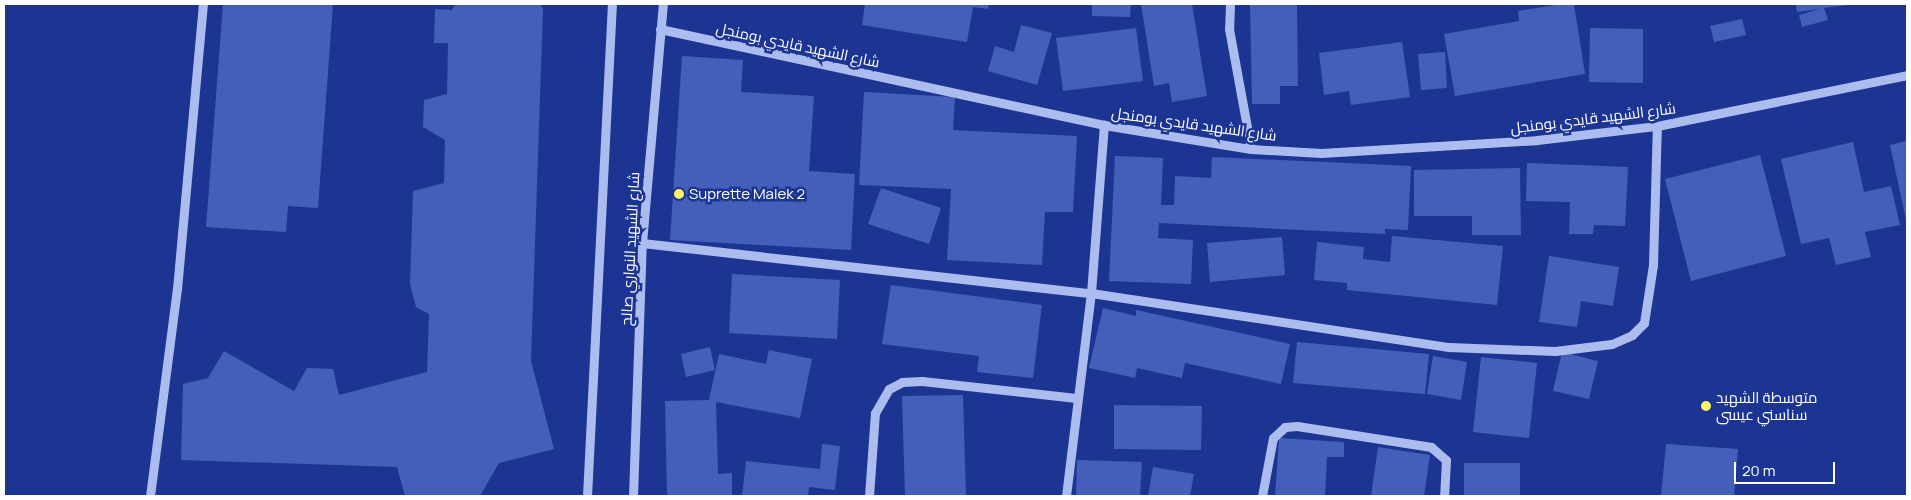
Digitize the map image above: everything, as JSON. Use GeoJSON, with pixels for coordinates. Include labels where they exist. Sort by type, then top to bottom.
{"type":"FeatureCollection","features":[{"type":"Feature","properties":{"kind":"street"},"geometry":{"type":"LineString","coordinates":[[150,496],[177,289],[203,4]]}},
{"type":"Feature","properties":{"kind":"street","name":"شارع الشهيد النواري صالح"},"geometry":{"type":"LineString","coordinates":[[587,496],[612,4]]}},
{"type":"Feature","properties":{"kind":"street","name":"شارع الشهيد النواري صالح"},"geometry":{"type":"LineString","coordinates":[[633,496],[642,242],[663,4]]}},
{"type":"Feature","properties":{"kind":"street"},"geometry":{"type":"LineString","coordinates":[[1230,4],[1228,29],[1251,149]]}},
{"type":"Feature","properties":{"kind":"street","name":"شارع الشهيد قايدي بومنجل"},"geometry":{"type":"LineString","coordinates":[[660,29],[1104,125],[1251,149],[1321,153],[1440,148],[1657,126],[1907,75]]}},
{"type":"Feature","properties":{"kind":"street"},"geometry":{"type":"LineString","coordinates":[[1066,496],[1076,398],[1091,293],[1104,125]]}},
{"type":"Feature","properties":{"kind":"street"},"geometry":{"type":"LineString","coordinates":[[642,242],[1091,293],[1449,347],[1555,351],[1612,344],[1639,330],[1648,310],[1653,265],[1657,126]]}},
{"type":"Feature","properties":{"kind":"street"},"geometry":{"type":"LineString","coordinates":[[869,496],[875,413],[889,389],[902,382],[922,382],[1076,398]]}},
{"type":"Feature","properties":{"kind":"street"},"geometry":{"type":"LineString","coordinates":[[1262,496],[1273,438],[1285,427],[1297,426],[1431,447],[1446,460],[1444,496]]}},
{"type":"Feature","properties":{"kind":"building"},"geometry":{"type":"Polygon","coordinates":[[[223,4],[333,4],[318,208],[288,206],[286,232],[206,227],[223,4]]]}},
{"type":"Feature","properties":{"kind":"building"},"geometry":{"type":"Polygon","coordinates":[[[455,4],[540,4],[543,9],[531,361],[554,449],[499,463],[480,496],[405,496],[397,467],[181,460],[183,384],[208,378],[224,351],[294,391],[307,368],[333,369],[339,395],[427,372],[429,314],[416,307],[410,284],[413,191],[444,183],[445,140],[423,127],[424,100],[447,94],[448,43],[434,43],[435,9],[452,10],[455,4]]]}},
{"type":"Feature","properties":{"kind":"building"},"geometry":{"type":"Polygon","coordinates":[[[865,4],[989,4],[988,9],[973,7],[967,42],[862,25],[865,4]]]}},
{"type":"Feature","properties":{"kind":"building"},"geometry":{"type":"Polygon","coordinates":[[[1092,4],[1131,4],[1130,17],[1092,16],[1092,4]]]}},
{"type":"Feature","properties":{"kind":"building"},"geometry":{"type":"Polygon","coordinates":[[[1141,4],[1192,4],[1207,96],[1172,102],[1169,83],[1154,86],[1141,4]]]}},
{"type":"Feature","properties":{"kind":"building"},"geometry":{"type":"Polygon","coordinates":[[[1250,4],[1297,4],[1298,86],[1280,86],[1280,104],[1252,104],[1250,4]]]}},
{"type":"Feature","properties":{"kind":"building"},"geometry":{"type":"Polygon","coordinates":[[[1574,4],[1585,74],[1455,96],[1444,34],[1519,21],[1518,11],[1574,4]]]}},
{"type":"Feature","properties":{"kind":"building"},"geometry":{"type":"Polygon","coordinates":[[[1796,4],[1848,5],[1824,8],[1828,20],[1802,27],[1799,15],[1820,9],[1797,12],[1796,4]]]}},
{"type":"Feature","properties":{"kind":"building"},"geometry":{"type":"Polygon","coordinates":[[[1742,19],[1746,35],[1714,42],[1710,26],[1742,19]]]}},
{"type":"Feature","properties":{"kind":"building"},"geometry":{"type":"Polygon","coordinates":[[[1021,25],[1052,33],[1037,85],[988,71],[995,46],[1014,52],[1021,25]]]}},
{"type":"Feature","properties":{"kind":"building"},"geometry":{"type":"Polygon","coordinates":[[[1136,28],[1143,81],[1063,91],[1056,38],[1136,28]]]}},
{"type":"Feature","properties":{"kind":"building"},"geometry":{"type":"Polygon","coordinates":[[[1590,28],[1643,29],[1643,83],[1589,82],[1590,28]]]}},
{"type":"Feature","properties":{"kind":"building"},"geometry":{"type":"Polygon","coordinates":[[[1402,42],[1410,97],[1351,105],[1349,91],[1324,95],[1319,53],[1402,42]]]}},
{"type":"Feature","properties":{"kind":"building"},"geometry":{"type":"Polygon","coordinates":[[[1445,52],[1447,88],[1421,90],[1418,54],[1445,52]]]}},
{"type":"Feature","properties":{"kind":"building"},"geometry":{"type":"Polygon","coordinates":[[[682,56],[743,60],[741,92],[814,96],[809,171],[855,174],[851,250],[670,240],[682,56]]]}},
{"type":"Feature","properties":{"kind":"building"},"geometry":{"type":"Polygon","coordinates":[[[864,92],[955,97],[953,130],[1077,136],[1073,212],[1045,212],[1042,265],[947,260],[951,189],[859,185],[864,92]]]}},
{"type":"Feature","properties":{"kind":"building"},"geometry":{"type":"Polygon","coordinates":[[[1906,141],[1907,146],[1906,220],[1890,145],[1906,141]]]}},
{"type":"Feature","properties":{"kind":"building"},"geometry":{"type":"Polygon","coordinates":[[[1853,142],[1864,192],[1891,186],[1900,225],[1865,232],[1871,257],[1836,265],[1829,238],[1801,244],[1781,159],[1853,142]]]}},
{"type":"Feature","properties":{"kind":"building"},"geometry":{"type":"Polygon","coordinates":[[[1760,155],[1786,256],[1691,281],[1665,179],[1760,155]]]}},
{"type":"Feature","properties":{"kind":"building"},"geometry":{"type":"Polygon","coordinates":[[[1115,156],[1163,158],[1161,205],[1174,205],[1175,176],[1211,178],[1212,157],[1411,166],[1408,230],[1385,229],[1385,234],[1159,223],[1158,238],[1193,240],[1191,284],[1109,281],[1115,156]]]}},
{"type":"Feature","properties":{"kind":"building"},"geometry":{"type":"Polygon","coordinates":[[[1527,163],[1628,167],[1625,226],[1594,225],[1593,234],[1569,234],[1570,202],[1526,201],[1527,163]]]}},
{"type":"Feature","properties":{"kind":"building"},"geometry":{"type":"Polygon","coordinates":[[[1520,168],[1521,235],[1472,235],[1472,216],[1414,216],[1414,170],[1520,168]]]}},
{"type":"Feature","properties":{"kind":"building"},"geometry":{"type":"Polygon","coordinates":[[[881,188],[941,208],[929,244],[868,224],[881,188]]]}},
{"type":"Feature","properties":{"kind":"building"},"geometry":{"type":"Polygon","coordinates":[[[1392,236],[1503,246],[1497,305],[1347,290],[1347,283],[1314,280],[1317,242],[1364,247],[1363,259],[1390,262],[1392,236]]]}},
{"type":"Feature","properties":{"kind":"building"},"geometry":{"type":"Polygon","coordinates":[[[1282,237],[1285,275],[1210,282],[1207,243],[1282,237]]]}},
{"type":"Feature","properties":{"kind":"building"},"geometry":{"type":"Polygon","coordinates":[[[1549,256],[1619,267],[1613,306],[1581,301],[1577,327],[1539,322],[1549,256]]]}},
{"type":"Feature","properties":{"kind":"building"},"geometry":{"type":"Polygon","coordinates":[[[732,274],[840,280],[837,339],[729,333],[732,274]]]}},
{"type":"Feature","properties":{"kind":"building"},"geometry":{"type":"Polygon","coordinates":[[[891,285],[1042,305],[1033,378],[977,372],[979,356],[882,344],[891,285]]]}},
{"type":"Feature","properties":{"kind":"building"},"geometry":{"type":"Polygon","coordinates":[[[1103,308],[1136,316],[1136,310],[1290,344],[1281,384],[1185,363],[1182,378],[1137,368],[1135,378],[1089,368],[1103,308]]]}},
{"type":"Feature","properties":{"kind":"building"},"geometry":{"type":"Polygon","coordinates":[[[1297,342],[1429,354],[1425,394],[1293,383],[1297,342]]]}},
{"type":"Feature","properties":{"kind":"building"},"geometry":{"type":"Polygon","coordinates":[[[710,347],[715,370],[686,377],[681,354],[710,347]]]}},
{"type":"Feature","properties":{"kind":"building"},"geometry":{"type":"Polygon","coordinates":[[[769,350],[812,359],[800,418],[716,402],[718,474],[732,473],[732,496],[667,496],[665,401],[709,400],[719,354],[766,364],[769,350]]]}},
{"type":"Feature","properties":{"kind":"building"},"geometry":{"type":"Polygon","coordinates":[[[1562,352],[1598,361],[1589,399],[1553,391],[1562,352]]]}},
{"type":"Feature","properties":{"kind":"building"},"geometry":{"type":"Polygon","coordinates":[[[1433,356],[1467,362],[1461,400],[1427,394],[1433,356]]]}},
{"type":"Feature","properties":{"kind":"building"},"geometry":{"type":"Polygon","coordinates":[[[1481,357],[1537,363],[1529,438],[1473,432],[1481,357]]]}},
{"type":"Feature","properties":{"kind":"building"},"geometry":{"type":"Polygon","coordinates":[[[963,395],[966,496],[905,496],[902,396],[963,395]]]}},
{"type":"Feature","properties":{"kind":"building"},"geometry":{"type":"Polygon","coordinates":[[[1114,405],[1202,406],[1201,450],[1114,449],[1114,405]]]}},
{"type":"Feature","properties":{"kind":"building"},"geometry":{"type":"Polygon","coordinates":[[[1279,438],[1344,442],[1344,457],[1327,457],[1325,496],[1275,496],[1279,438]]]}},
{"type":"Feature","properties":{"kind":"building"},"geometry":{"type":"Polygon","coordinates":[[[822,444],[840,446],[835,490],[809,487],[808,496],[742,496],[746,461],[820,469],[822,444]]]}},
{"type":"Feature","properties":{"kind":"building"},"geometry":{"type":"Polygon","coordinates":[[[1666,444],[1738,449],[1734,496],[1661,496],[1666,444]]]}},
{"type":"Feature","properties":{"kind":"building"},"geometry":{"type":"Polygon","coordinates":[[[1378,447],[1430,455],[1424,496],[1371,496],[1378,447]]]}},
{"type":"Feature","properties":{"kind":"building"},"geometry":{"type":"Polygon","coordinates":[[[1077,460],[1142,462],[1140,496],[1076,496],[1077,460]]]}},
{"type":"Feature","properties":{"kind":"building"},"geometry":{"type":"Polygon","coordinates":[[[1464,463],[1520,463],[1520,496],[1464,496],[1464,463]]]}},
{"type":"Feature","properties":{"kind":"building"},"geometry":{"type":"Polygon","coordinates":[[[1153,467],[1194,474],[1190,496],[1148,496],[1153,467]]]}},
{"type":"Feature","properties":{"kind":"place","name":"Suprette Malek 2"},"geometry":{"type":"Point","coordinates":[679,194]}},
{"type":"Feature","properties":{"kind":"place","name":"متوسطة الشهيد سناسني عيسى"},"geometry":{"type":"Point","coordinates":[1706,406]}}]}
